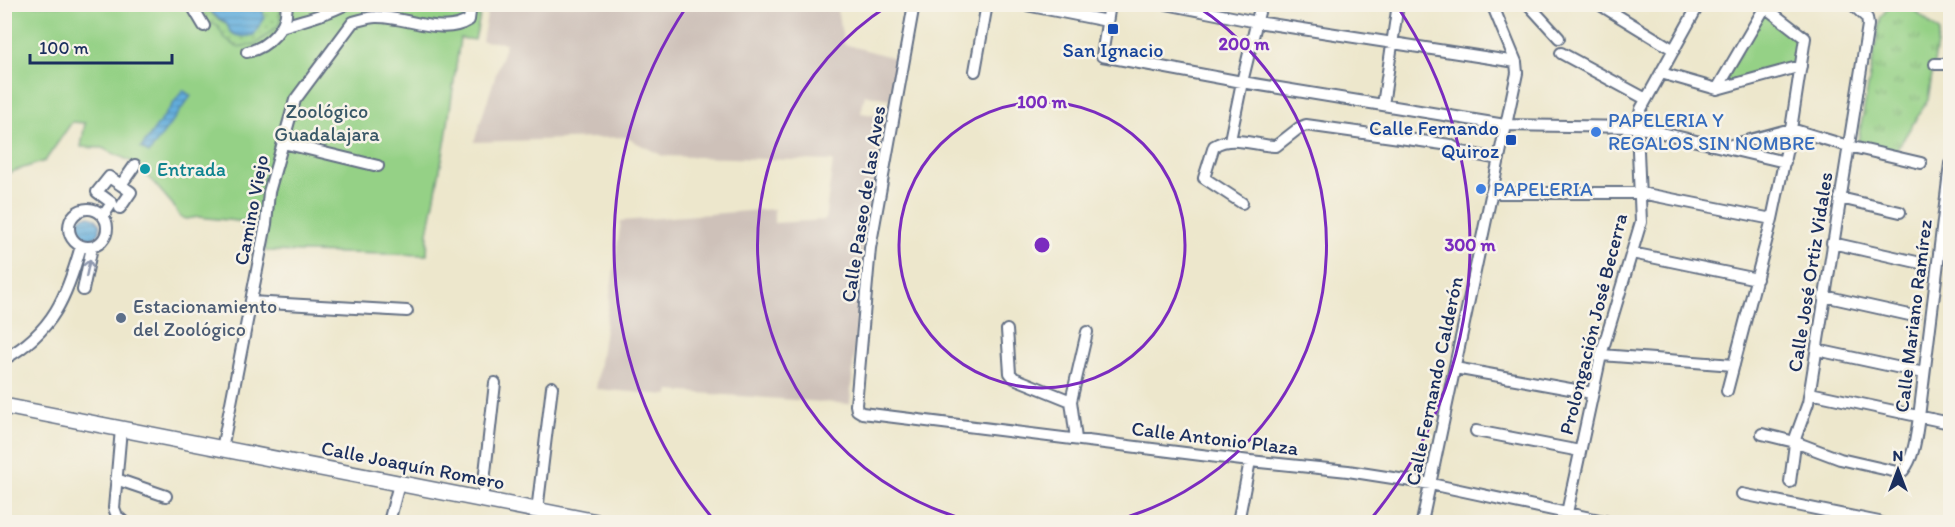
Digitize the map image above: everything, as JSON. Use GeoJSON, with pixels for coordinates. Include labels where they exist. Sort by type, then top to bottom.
{"type":"FeatureCollection","features":[{"type":"Feature","properties":{"kind":"street"},"geometry":{"type":"LineString","coordinates":[[192,4],[204,26]]}},
{"type":"Feature","properties":{"kind":"street"},"geometry":{"type":"LineString","coordinates":[[284,26],[288,13],[286,4]]}},
{"type":"Feature","properties":{"kind":"street"},"geometry":{"type":"LineString","coordinates":[[247,52],[257,50],[284,26],[309,17],[330,13],[346,4]]}},
{"type":"Feature","properties":{"kind":"street","name":"Camino Viejo"},"geometry":{"type":"LineString","coordinates":[[222,449],[266,224],[269,192],[295,100],[353,22],[376,16],[445,27],[460,26],[469,20],[471,4]]}},
{"type":"Feature","properties":{"kind":"street","name":"Calle Paseo de las Aves"},"geometry":{"type":"LineString","coordinates":[[857,410],[870,248],[914,4]]}},
{"type":"Feature","properties":{"kind":"street"},"geometry":{"type":"LineString","coordinates":[[975,70],[987,4]]}},
{"type":"Feature","properties":{"kind":"street"},"geometry":{"type":"LineString","coordinates":[[1021,4],[1107,21]]}},
{"type":"Feature","properties":{"kind":"street"},"geometry":{"type":"LineString","coordinates":[[1110,4],[1101,56],[1242,82],[1505,125],[1637,127],[1785,162]]}},
{"type":"Feature","properties":{"kind":"street"},"geometry":{"type":"LineString","coordinates":[[1166,4],[1257,22],[1516,62]]}},
{"type":"Feature","properties":{"kind":"street"},"geometry":{"type":"LineString","coordinates":[[1230,140],[1261,4]]}},
{"type":"Feature","properties":{"kind":"street"},"geometry":{"type":"LineString","coordinates":[[1383,105],[1398,4]]}},
{"type":"Feature","properties":{"kind":"street"},"geometry":{"type":"LineString","coordinates":[[1492,4],[1516,62]]}},
{"type":"Feature","properties":{"kind":"street"},"geometry":{"type":"LineString","coordinates":[[1528,4],[1559,38]]}},
{"type":"Feature","properties":{"kind":"street","name":"Prolongación José Becerra"},"geometry":{"type":"LineString","coordinates":[[1566,518],[1601,355],[1641,222],[1637,127],[1641,109],[1700,4]]}},
{"type":"Feature","properties":{"kind":"street","name":"Calle José Ortiz Vidales"},"geometry":{"type":"LineString","coordinates":[[1790,482],[1796,436],[1810,393],[1868,25],[1867,18],[1852,4]]}},
{"type":"Feature","properties":{"kind":"street"},"geometry":{"type":"LineString","coordinates":[[1602,6],[1674,50]]}},
{"type":"Feature","properties":{"kind":"street"},"geometry":{"type":"LineString","coordinates":[[1717,89],[1763,6],[1805,38],[1785,162],[1727,391]]}},
{"type":"Feature","properties":{"kind":"street"},"geometry":{"type":"LineString","coordinates":[[1561,53],[1646,99]]}},
{"type":"Feature","properties":{"kind":"street","name":"Calle Fernando Calderón"},"geometry":{"type":"LineString","coordinates":[[1422,522],[1516,73],[1516,62]]}},
{"type":"Feature","properties":{"kind":"street"},"geometry":{"type":"LineString","coordinates":[[1935,64],[1950,64]]}},
{"type":"Feature","properties":{"kind":"street"},"geometry":{"type":"LineString","coordinates":[[1661,73],[1717,89],[1801,66]]}},
{"type":"Feature","properties":{"kind":"street"},"geometry":{"type":"LineString","coordinates":[[1242,203],[1204,178],[1214,146],[1230,140],[1276,146],[1306,125],[1450,145],[1462,152],[1498,159]]}},
{"type":"Feature","properties":{"kind":"street"},"geometry":{"type":"LineString","coordinates":[[1723,147],[1791,129],[1848,146],[1921,163]]}},
{"type":"Feature","properties":{"kind":"street"},"geometry":{"type":"LineString","coordinates":[[283,143],[378,166]]}},
{"type":"Feature","properties":{"kind":"street"},"geometry":{"type":"LineString","coordinates":[[121,185],[135,165]]}},
{"type":"Feature","properties":{"kind":"street","name":"Calle Mariano Ramírez"},"geometry":{"type":"LineString","coordinates":[[1795,442],[1840,459],[1897,472],[1904,471],[1913,452],[1919,417],[1950,170]]}},
{"type":"Feature","properties":{"kind":"street"},"geometry":{"type":"LineString","coordinates":[[103,216],[120,208],[131,192],[109,177],[97,192],[120,208]]}},
{"type":"Feature","properties":{"kind":"street"},"geometry":{"type":"LineString","coordinates":[[1491,193],[1641,193],[1772,219]]}},
{"type":"Feature","properties":{"kind":"street"},"geometry":{"type":"LineString","coordinates":[[1840,198],[1900,213]]}},
{"type":"Feature","properties":{"kind":"street"},"geometry":{"type":"LineString","coordinates":[[4,359],[29,343],[38,334],[54,314],[87,246],[103,240],[107,228],[103,216],[89,209],[78,212],[69,227],[72,238],[87,246]]}},
{"type":"Feature","properties":{"kind":"street"},"geometry":{"type":"LineString","coordinates":[[1832,243],[1921,263]]}},
{"type":"Feature","properties":{"kind":"street"},"geometry":{"type":"LineString","coordinates":[[83,290],[87,246]]}},
{"type":"Feature","properties":{"kind":"street"},"geometry":{"type":"LineString","coordinates":[[1632,253],[1757,279]]}},
{"type":"Feature","properties":{"kind":"street"},"geometry":{"type":"LineString","coordinates":[[1824,296],[1914,316]]}},
{"type":"Feature","properties":{"kind":"street"},"geometry":{"type":"LineString","coordinates":[[251,302],[406,311]]}},
{"type":"Feature","properties":{"kind":"street"},"geometry":{"type":"LineString","coordinates":[[1007,330],[1010,373],[1014,378],[1071,401]]}},
{"type":"Feature","properties":{"kind":"street"},"geometry":{"type":"LineString","coordinates":[[1076,440],[1071,401],[1087,332]]}},
{"type":"Feature","properties":{"kind":"street"},"geometry":{"type":"LineString","coordinates":[[1817,350],[1924,373]]}},
{"type":"Feature","properties":{"kind":"street"},"geometry":{"type":"LineString","coordinates":[[1601,355],[1734,365]]}},
{"type":"Feature","properties":{"kind":"street"},"geometry":{"type":"LineString","coordinates":[[1455,368],[1592,393]]}},
{"type":"Feature","properties":{"kind":"street"},"geometry":{"type":"LineString","coordinates":[[482,500],[495,383]]}},
{"type":"Feature","properties":{"kind":"street"},"geometry":{"type":"LineString","coordinates":[[537,511],[552,387]]}},
{"type":"Feature","properties":{"kind":"street"},"geometry":{"type":"LineString","coordinates":[[1810,393],[1950,423]]}},
{"type":"Feature","properties":{"kind":"street","name":"Calle Joaquín Romero"},"geometry":{"type":"LineString","coordinates":[[4,406],[597,522]]}},
{"type":"Feature","properties":{"kind":"street","name":"Calle Antonio Plaza"},"geometry":{"type":"LineString","coordinates":[[857,410],[862,413],[1076,440],[1348,471],[1431,484],[1566,518],[1609,522]]}},
{"type":"Feature","properties":{"kind":"street"},"geometry":{"type":"LineString","coordinates":[[121,429],[114,508],[117,516],[124,522]]}},
{"type":"Feature","properties":{"kind":"street"},"geometry":{"type":"LineString","coordinates":[[1476,431],[1580,451]]}},
{"type":"Feature","properties":{"kind":"street"},"geometry":{"type":"LineString","coordinates":[[1762,434],[1795,442]]}},
{"type":"Feature","properties":{"kind":"street"},"geometry":{"type":"LineString","coordinates":[[1238,522],[1250,461]]}},
{"type":"Feature","properties":{"kind":"street"},"geometry":{"type":"LineString","coordinates":[[116,479],[166,496]]}},
{"type":"Feature","properties":{"kind":"street"},"geometry":{"type":"LineString","coordinates":[[388,522],[399,484]]}},
{"type":"Feature","properties":{"kind":"street"},"geometry":{"type":"LineString","coordinates":[[1742,494],[1879,522]]}},
{"type":"Feature","properties":{"kind":"shaded area"},"geometry":{"type":"Polygon","coordinates":[[[489,5],[836,5],[844,44],[898,59],[890,99],[865,95],[861,113],[886,117],[863,249],[850,404],[670,391],[668,395],[596,389],[621,221],[774,209],[774,223],[825,220],[833,161],[663,156],[625,137],[474,142],[506,43],[482,41],[489,5]]]}},
{"type":"Feature","properties":{"kind":"green space","name":"Zoológico Guadalajara"},"geometry":{"type":"Polygon","coordinates":[[[4,5],[482,5],[475,40],[460,38],[446,138],[428,233],[427,255],[265,251],[266,224],[180,217],[154,183],[130,161],[102,148],[81,147],[85,123],[72,122],[45,161],[5,174],[4,5]]]}},
{"type":"Feature","properties":{"kind":"green space"},"geometry":{"type":"Polygon","coordinates":[[[198,5],[207,5],[212,14],[226,23],[230,30],[264,9],[262,5],[278,5],[281,14],[279,25],[256,44],[237,47],[224,37],[217,25],[206,23],[198,5]]]}},
{"type":"Feature","properties":{"kind":"green space"},"geometry":{"type":"Polygon","coordinates":[[[1891,5],[1908,5],[1939,31],[1928,100],[1894,154],[1857,146],[1881,16],[1891,5]]]}},
{"type":"Feature","properties":{"kind":"green space"},"geometry":{"type":"Polygon","coordinates":[[[1765,10],[1803,38],[1799,64],[1720,87],[1765,10]]]}},
{"type":"Feature","properties":{"kind":"water"},"geometry":{"type":"Polygon","coordinates":[[[207,5],[262,5],[264,17],[254,35],[238,36],[230,31],[226,23],[207,5]]]}},
{"type":"Feature","properties":{"kind":"water"},"geometry":{"type":"Polygon","coordinates":[[[183,90],[191,96],[149,153],[141,148],[183,90]]]}},
{"type":"Feature","properties":{"kind":"water"},"geometry":{"type":"Polygon","coordinates":[[[88,216],[96,220],[100,228],[96,236],[88,240],[80,236],[76,228],[80,220],[88,216]]]}},
{"type":"Feature","properties":{"kind":"place","name":"San Ignacio"},"geometry":{"type":"Point","coordinates":[1113,29]}},
{"type":"Feature","properties":{"kind":"place","name":"PAPELERIA Y REGALOS SIN NOMBRE"},"geometry":{"type":"Point","coordinates":[1596,132]}},
{"type":"Feature","properties":{"kind":"place","name":"Calle Fernando Quiroz"},"geometry":{"type":"Point","coordinates":[1511,140]}},
{"type":"Feature","properties":{"kind":"place","name":"Entrada"},"geometry":{"type":"Point","coordinates":[145,169]}},
{"type":"Feature","properties":{"kind":"place","name":"PAPELERIA"},"geometry":{"type":"Point","coordinates":[1481,189]}},
{"type":"Feature","properties":{"kind":"place","name":"Estacionamiento del Zoológico"},"geometry":{"type":"Point","coordinates":[121,318]}}]}
